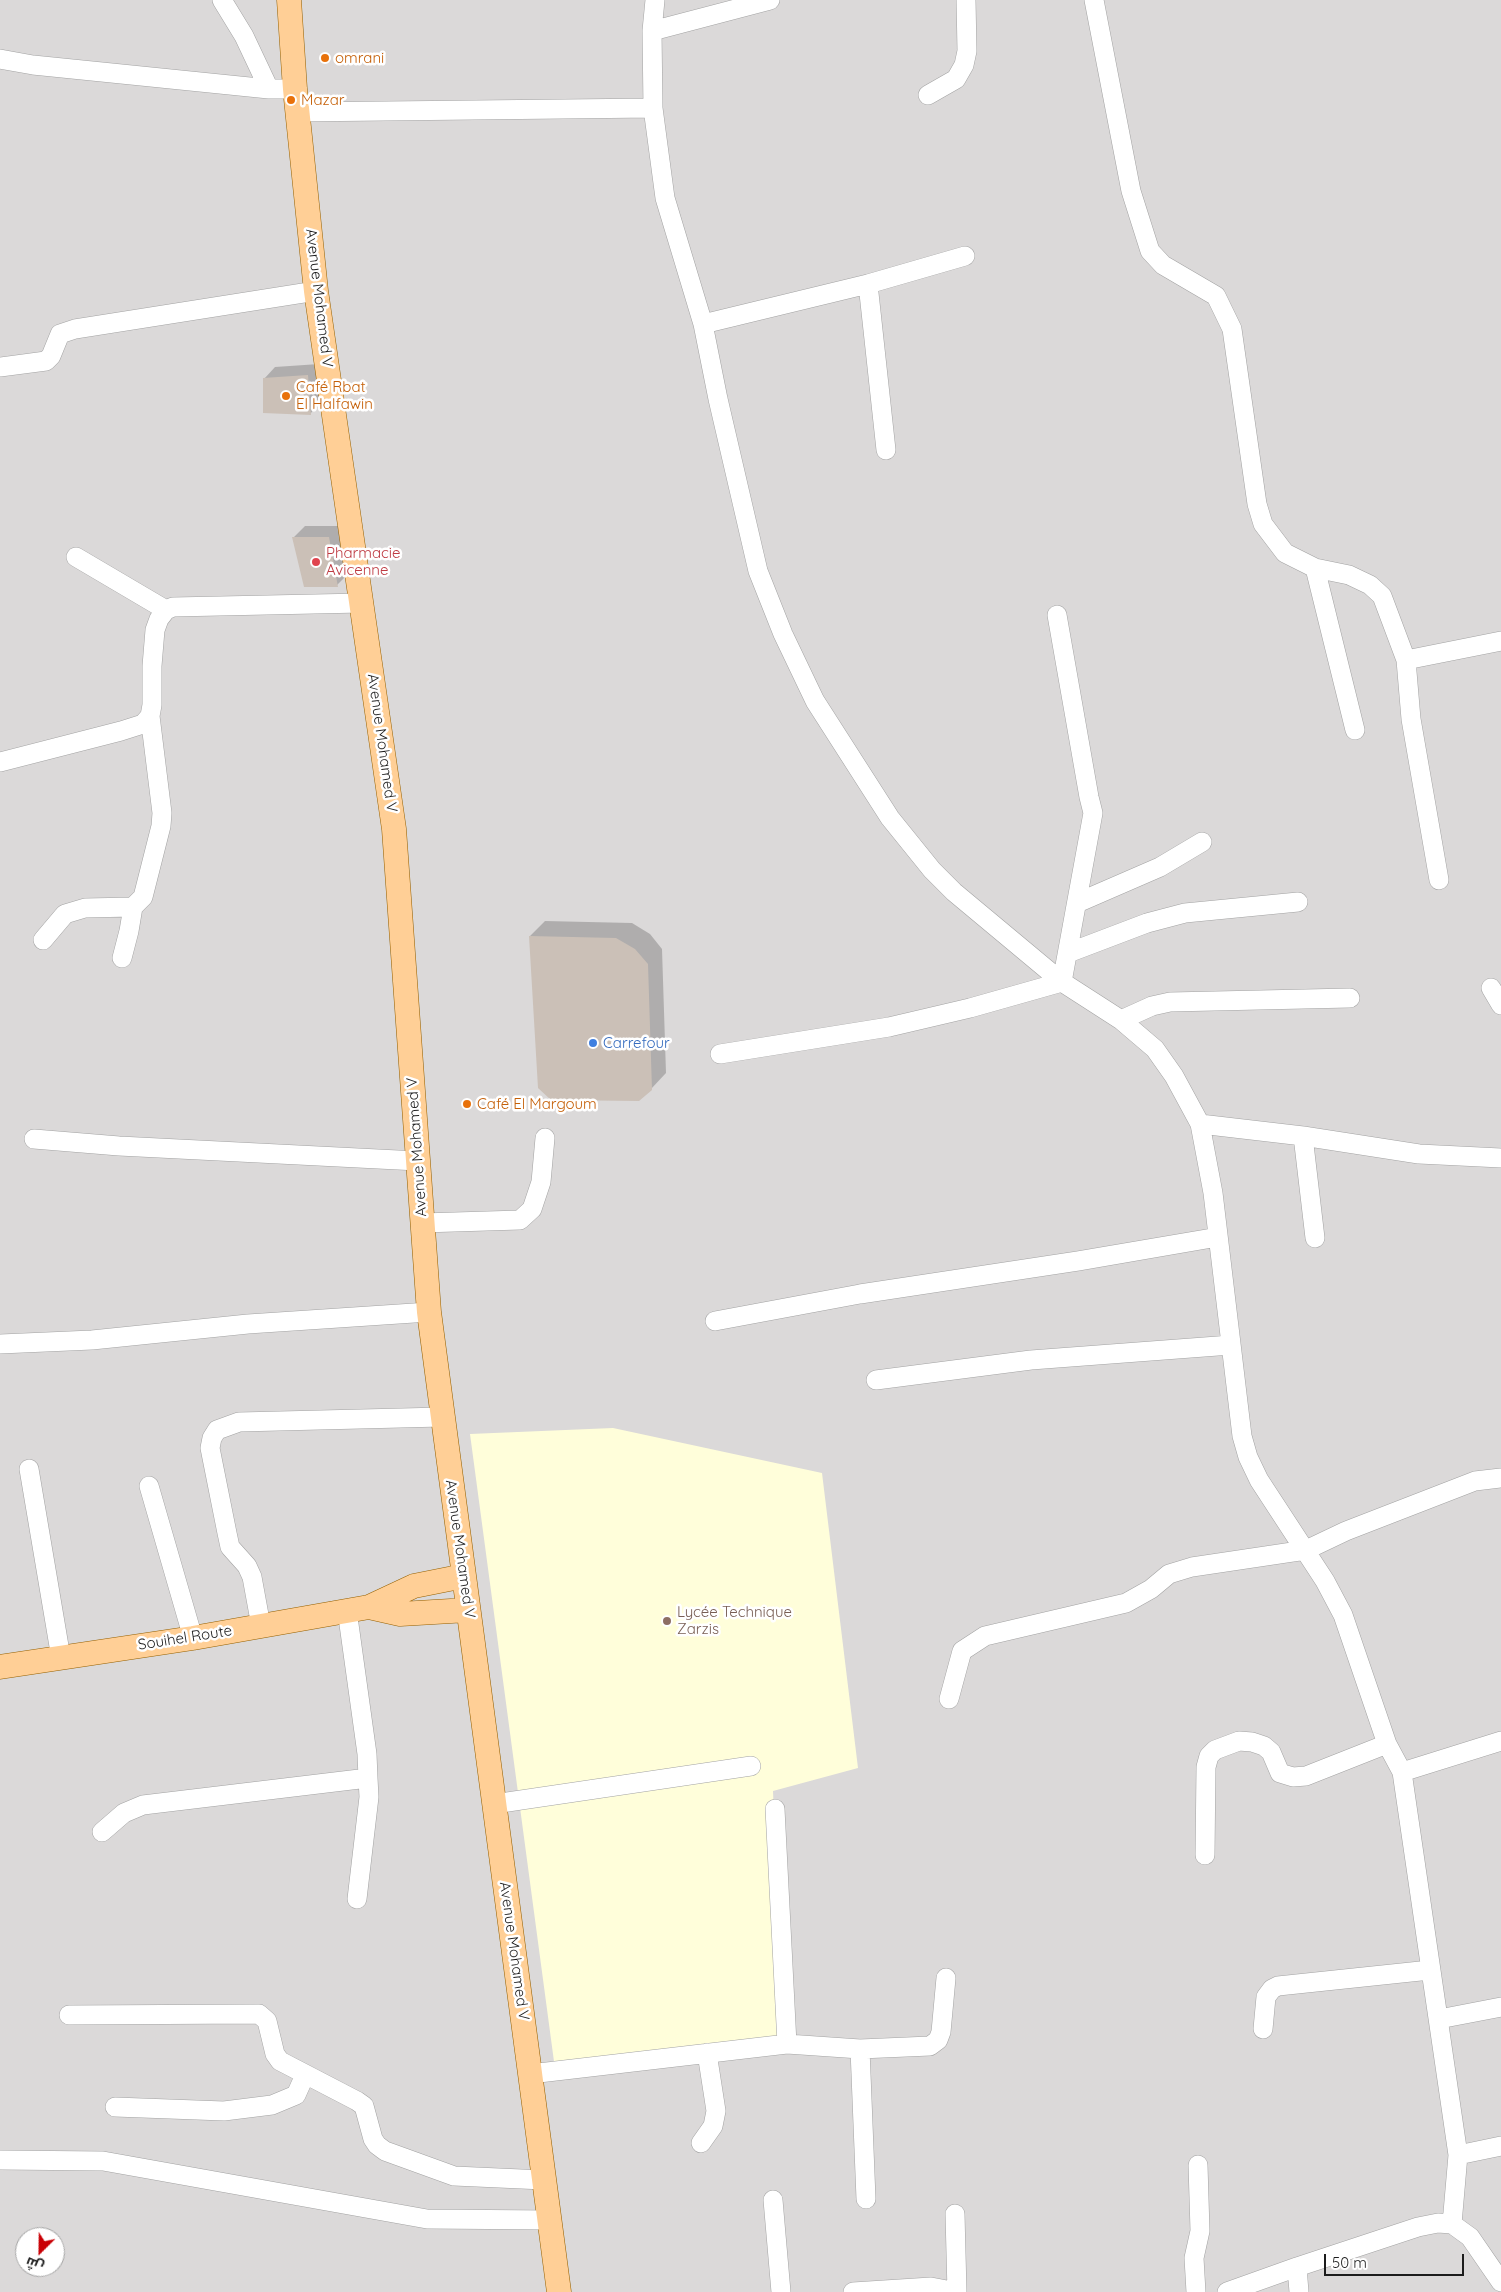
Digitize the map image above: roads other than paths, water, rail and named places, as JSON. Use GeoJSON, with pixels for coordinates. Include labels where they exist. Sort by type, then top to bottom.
{"type":"FeatureCollection","features":[{"type":"Feature","properties":{"kind":"main road","name":"Avenue Mohamed V"},"geometry":{"type":"LineString","coordinates":[[290,0],[296,101],[316,291],[394,829],[429,1312],[559,2292]]}},
{"type":"Feature","properties":{"kind":"main road"},"geometry":{"type":"LineString","coordinates":[[358,1609],[414,1586],[464,1576]]}},
{"type":"Feature","properties":{"kind":"main road"},"geometry":{"type":"LineString","coordinates":[[358,1609],[400,1614],[468,1610]]}},
{"type":"Feature","properties":{"kind":"main road","name":"Souihel Route"},"geometry":{"type":"LineString","coordinates":[[0,1667],[193,1638],[358,1609]]}},
{"type":"Feature","properties":{"kind":"street"},"geometry":{"type":"LineString","coordinates":[[222,0],[244,36],[269,89]]}},
{"type":"Feature","properties":{"kind":"street"},"geometry":{"type":"LineString","coordinates":[[655,0],[652,31],[654,108],[666,198],[703,324],[718,399],[758,571],[783,634],[815,701],[890,818],[932,870],[954,892],[1062,982],[1121,1020],[1155,1049],[1174,1076],[1200,1124],[1213,1193],[1242,1436],[1248,1457],[1258,1480],[1306,1550],[1343,1615],[1387,1744],[1402,1772],[1430,1970],[1440,2019],[1458,2155],[1452,2224]]}},
{"type":"Feature","properties":{"kind":"street"},"geometry":{"type":"LineString","coordinates":[[652,31],[770,0]]}},
{"type":"Feature","properties":{"kind":"street"},"geometry":{"type":"LineString","coordinates":[[928,95],[956,79],[964,65],[967,51],[966,0]]}},
{"type":"Feature","properties":{"kind":"street"},"geometry":{"type":"LineString","coordinates":[[1094,0],[1131,191],[1150,251],[1163,265],[1216,296],[1232,329],[1257,504],[1263,524],[1285,553],[1315,568],[1349,575],[1370,584],[1382,596],[1406,660],[1411,719],[1438,880]]}},
{"type":"Feature","properties":{"kind":"street"},"geometry":{"type":"LineString","coordinates":[[0,59],[32,65],[269,89],[296,101],[654,108]]}},
{"type":"Feature","properties":{"kind":"street"},"geometry":{"type":"LineString","coordinates":[[703,324],[868,284],[965,256]]}},
{"type":"Feature","properties":{"kind":"street"},"geometry":{"type":"LineString","coordinates":[[868,284],[886,450]]}},
{"type":"Feature","properties":{"kind":"street"},"geometry":{"type":"LineString","coordinates":[[0,367],[46,361],[51,356],[60,334],[74,329],[316,291]]}},
{"type":"Feature","properties":{"kind":"street"},"geometry":{"type":"LineString","coordinates":[[76,558],[166,610]]}},
{"type":"Feature","properties":{"kind":"street"},"geometry":{"type":"LineString","coordinates":[[1315,568],[1355,730]]}},
{"type":"Feature","properties":{"kind":"street"},"geometry":{"type":"LineString","coordinates":[[43,940],[65,914],[85,908],[132,906],[143,897],[161,826],[161,797],[150,716],[156,630],[159,619],[166,610],[173,606],[362,603]]}},
{"type":"Feature","properties":{"kind":"street"},"geometry":{"type":"LineString","coordinates":[[1057,615],[1093,812],[1062,982]]}},
{"type":"Feature","properties":{"kind":"street"},"geometry":{"type":"LineString","coordinates":[[1406,660],[1501,641]]}},
{"type":"Feature","properties":{"kind":"street"},"geometry":{"type":"LineString","coordinates":[[0,762],[121,731],[143,724],[150,716]]}},
{"type":"Feature","properties":{"kind":"street"},"geometry":{"type":"LineString","coordinates":[[1077,902],[1160,867],[1202,842]]}},
{"type":"Feature","properties":{"kind":"street"},"geometry":{"type":"LineString","coordinates":[[1068,953],[1146,923],[1185,913],[1298,902]]}},
{"type":"Feature","properties":{"kind":"street"},"geometry":{"type":"LineString","coordinates":[[122,958],[129,931],[132,906]]}},
{"type":"Feature","properties":{"kind":"street"},"geometry":{"type":"LineString","coordinates":[[720,1054],[889,1027],[970,1008],[1062,982]]}},
{"type":"Feature","properties":{"kind":"street"},"geometry":{"type":"LineString","coordinates":[[1491,988],[1501,1005]]}},
{"type":"Feature","properties":{"kind":"street"},"geometry":{"type":"LineString","coordinates":[[1121,1020],[1152,1006],[1170,1002],[1350,998]]}},
{"type":"Feature","properties":{"kind":"street"},"geometry":{"type":"LineString","coordinates":[[1200,1124],[1304,1136],[1419,1154],[1501,1158]]}},
{"type":"Feature","properties":{"kind":"street"},"geometry":{"type":"LineString","coordinates":[[1304,1136],[1315,1238]]}},
{"type":"Feature","properties":{"kind":"street"},"geometry":{"type":"LineString","coordinates":[[34,1138],[119,1146],[418,1161]]}},
{"type":"Feature","properties":{"kind":"street"},"geometry":{"type":"LineString","coordinates":[[422,1223],[520,1220],[532,1209],[541,1182],[544,1138]]}},
{"type":"Feature","properties":{"kind":"street"},"geometry":{"type":"LineString","coordinates":[[715,1321],[860,1294],[1078,1261],[1218,1237]]}},
{"type":"Feature","properties":{"kind":"street"},"geometry":{"type":"LineString","coordinates":[[0,1344],[92,1340],[248,1324],[429,1312]]}},
{"type":"Feature","properties":{"kind":"street"},"geometry":{"type":"LineString","coordinates":[[876,1380],[1031,1360],[1231,1345]]}},
{"type":"Feature","properties":{"kind":"street"},"geometry":{"type":"LineString","coordinates":[[261,1626],[252,1577],[247,1566],[230,1547],[210,1448],[212,1438],[217,1430],[239,1422],[442,1417]]}},
{"type":"Feature","properties":{"kind":"street"},"geometry":{"type":"LineString","coordinates":[[29,1469],[61,1658]]}},
{"type":"Feature","properties":{"kind":"street"},"geometry":{"type":"LineString","coordinates":[[949,1699],[962,1651],[985,1636],[1126,1603],[1151,1589],[1169,1574],[1192,1567],[1306,1550],[1346,1531],[1475,1481],[1501,1478]]}},
{"type":"Feature","properties":{"kind":"street"},"geometry":{"type":"LineString","coordinates":[[149,1486],[193,1638]]}},
{"type":"Feature","properties":{"kind":"street"},"geometry":{"type":"LineString","coordinates":[[357,1899],[369,1797],[358,1609]]}},
{"type":"Feature","properties":{"kind":"street"},"geometry":{"type":"LineString","coordinates":[[1205,1855],[1206,1767],[1209,1756],[1215,1750],[1240,1741],[1264,1746],[1271,1752],[1280,1773],[1293,1777],[1306,1776],[1387,1744]]}},
{"type":"Feature","properties":{"kind":"street"},"geometry":{"type":"LineString","coordinates":[[1402,1772],[1501,1741]]}},
{"type":"Feature","properties":{"kind":"street"},"geometry":{"type":"LineString","coordinates":[[494,1804],[751,1766]]}},
{"type":"Feature","properties":{"kind":"street"},"geometry":{"type":"LineString","coordinates":[[102,1832],[124,1813],[142,1805],[368,1778]]}},
{"type":"Feature","properties":{"kind":"street"},"geometry":{"type":"LineString","coordinates":[[775,1809],[787,2044]]}},
{"type":"Feature","properties":{"kind":"street"},"geometry":{"type":"LineString","coordinates":[[1264,2029],[1266,1997],[1272,1989],[1278,1986],[1430,1970]]}},
{"type":"Feature","properties":{"kind":"street"},"geometry":{"type":"LineString","coordinates":[[530,2074],[787,2044],[860,2049],[922,2048],[930,2046],[938,2040],[941,2032],[946,1978]]}},
{"type":"Feature","properties":{"kind":"street"},"geometry":{"type":"LineString","coordinates":[[1440,2019],[1501,2007]]}},
{"type":"Feature","properties":{"kind":"street"},"geometry":{"type":"LineString","coordinates":[[70,2015],[259,2014],[267,2021],[275,2054],[280,2061],[357,2100],[364,2106],[372,2139],[385,2151],[454,2176],[544,2180]]}},
{"type":"Feature","properties":{"kind":"street"},"geometry":{"type":"LineString","coordinates":[[860,2049],[866,2199]]}},
{"type":"Feature","properties":{"kind":"street"},"geometry":{"type":"LineString","coordinates":[[701,2143],[713,2126],[716,2111],[707,2053]]}},
{"type":"Feature","properties":{"kind":"street"},"geometry":{"type":"LineString","coordinates":[[115,2107],[224,2110],[272,2104],[296,2095],[305,2075]]}},
{"type":"Feature","properties":{"kind":"street"},"geometry":{"type":"LineString","coordinates":[[1458,2155],[1501,2146]]}},
{"type":"Feature","properties":{"kind":"street"},"geometry":{"type":"LineString","coordinates":[[0,2160],[103,2161],[427,2219],[549,2220]]}},
{"type":"Feature","properties":{"kind":"street"},"geometry":{"type":"LineString","coordinates":[[1196,2292],[1194,2258],[1200,2230],[1198,2165]]}},
{"type":"Feature","properties":{"kind":"street"},"geometry":{"type":"LineString","coordinates":[[772,2200],[780,2292]]}},
{"type":"Feature","properties":{"kind":"street"},"geometry":{"type":"LineString","coordinates":[[853,2292],[931,2287],[957,2292],[956,2214]]}},
{"type":"Feature","properties":{"kind":"street"},"geometry":{"type":"LineString","coordinates":[[1227,2292],[1418,2227],[1438,2223],[1452,2224],[1470,2237],[1501,2282]]}},
{"type":"Feature","properties":{"kind":"street"},"geometry":{"type":"LineString","coordinates":[[1297,2267],[1299,2292]]}},
{"type":"Feature","properties":{"kind":"place","name":"omrani"},"geometry":{"type":"Point","coordinates":[325,58]}},
{"type":"Feature","properties":{"kind":"place","name":"Mazar"},"geometry":{"type":"Point","coordinates":[291,100]}},
{"type":"Feature","properties":{"kind":"place","name":"Café Rbat El Halfawin"},"geometry":{"type":"Point","coordinates":[286,396]}},
{"type":"Feature","properties":{"kind":"place","name":"Pharmacie Avicenne"},"geometry":{"type":"Point","coordinates":[316,562]}},
{"type":"Feature","properties":{"kind":"place","name":"Carrefour"},"geometry":{"type":"Point","coordinates":[593,1043]}},
{"type":"Feature","properties":{"kind":"place","name":"Café El Margoum"},"geometry":{"type":"Point","coordinates":[467,1104]}},
{"type":"Feature","properties":{"kind":"place","name":"Lycée Technique Zarzis"},"geometry":{"type":"Point","coordinates":[667,1621]}}]}
